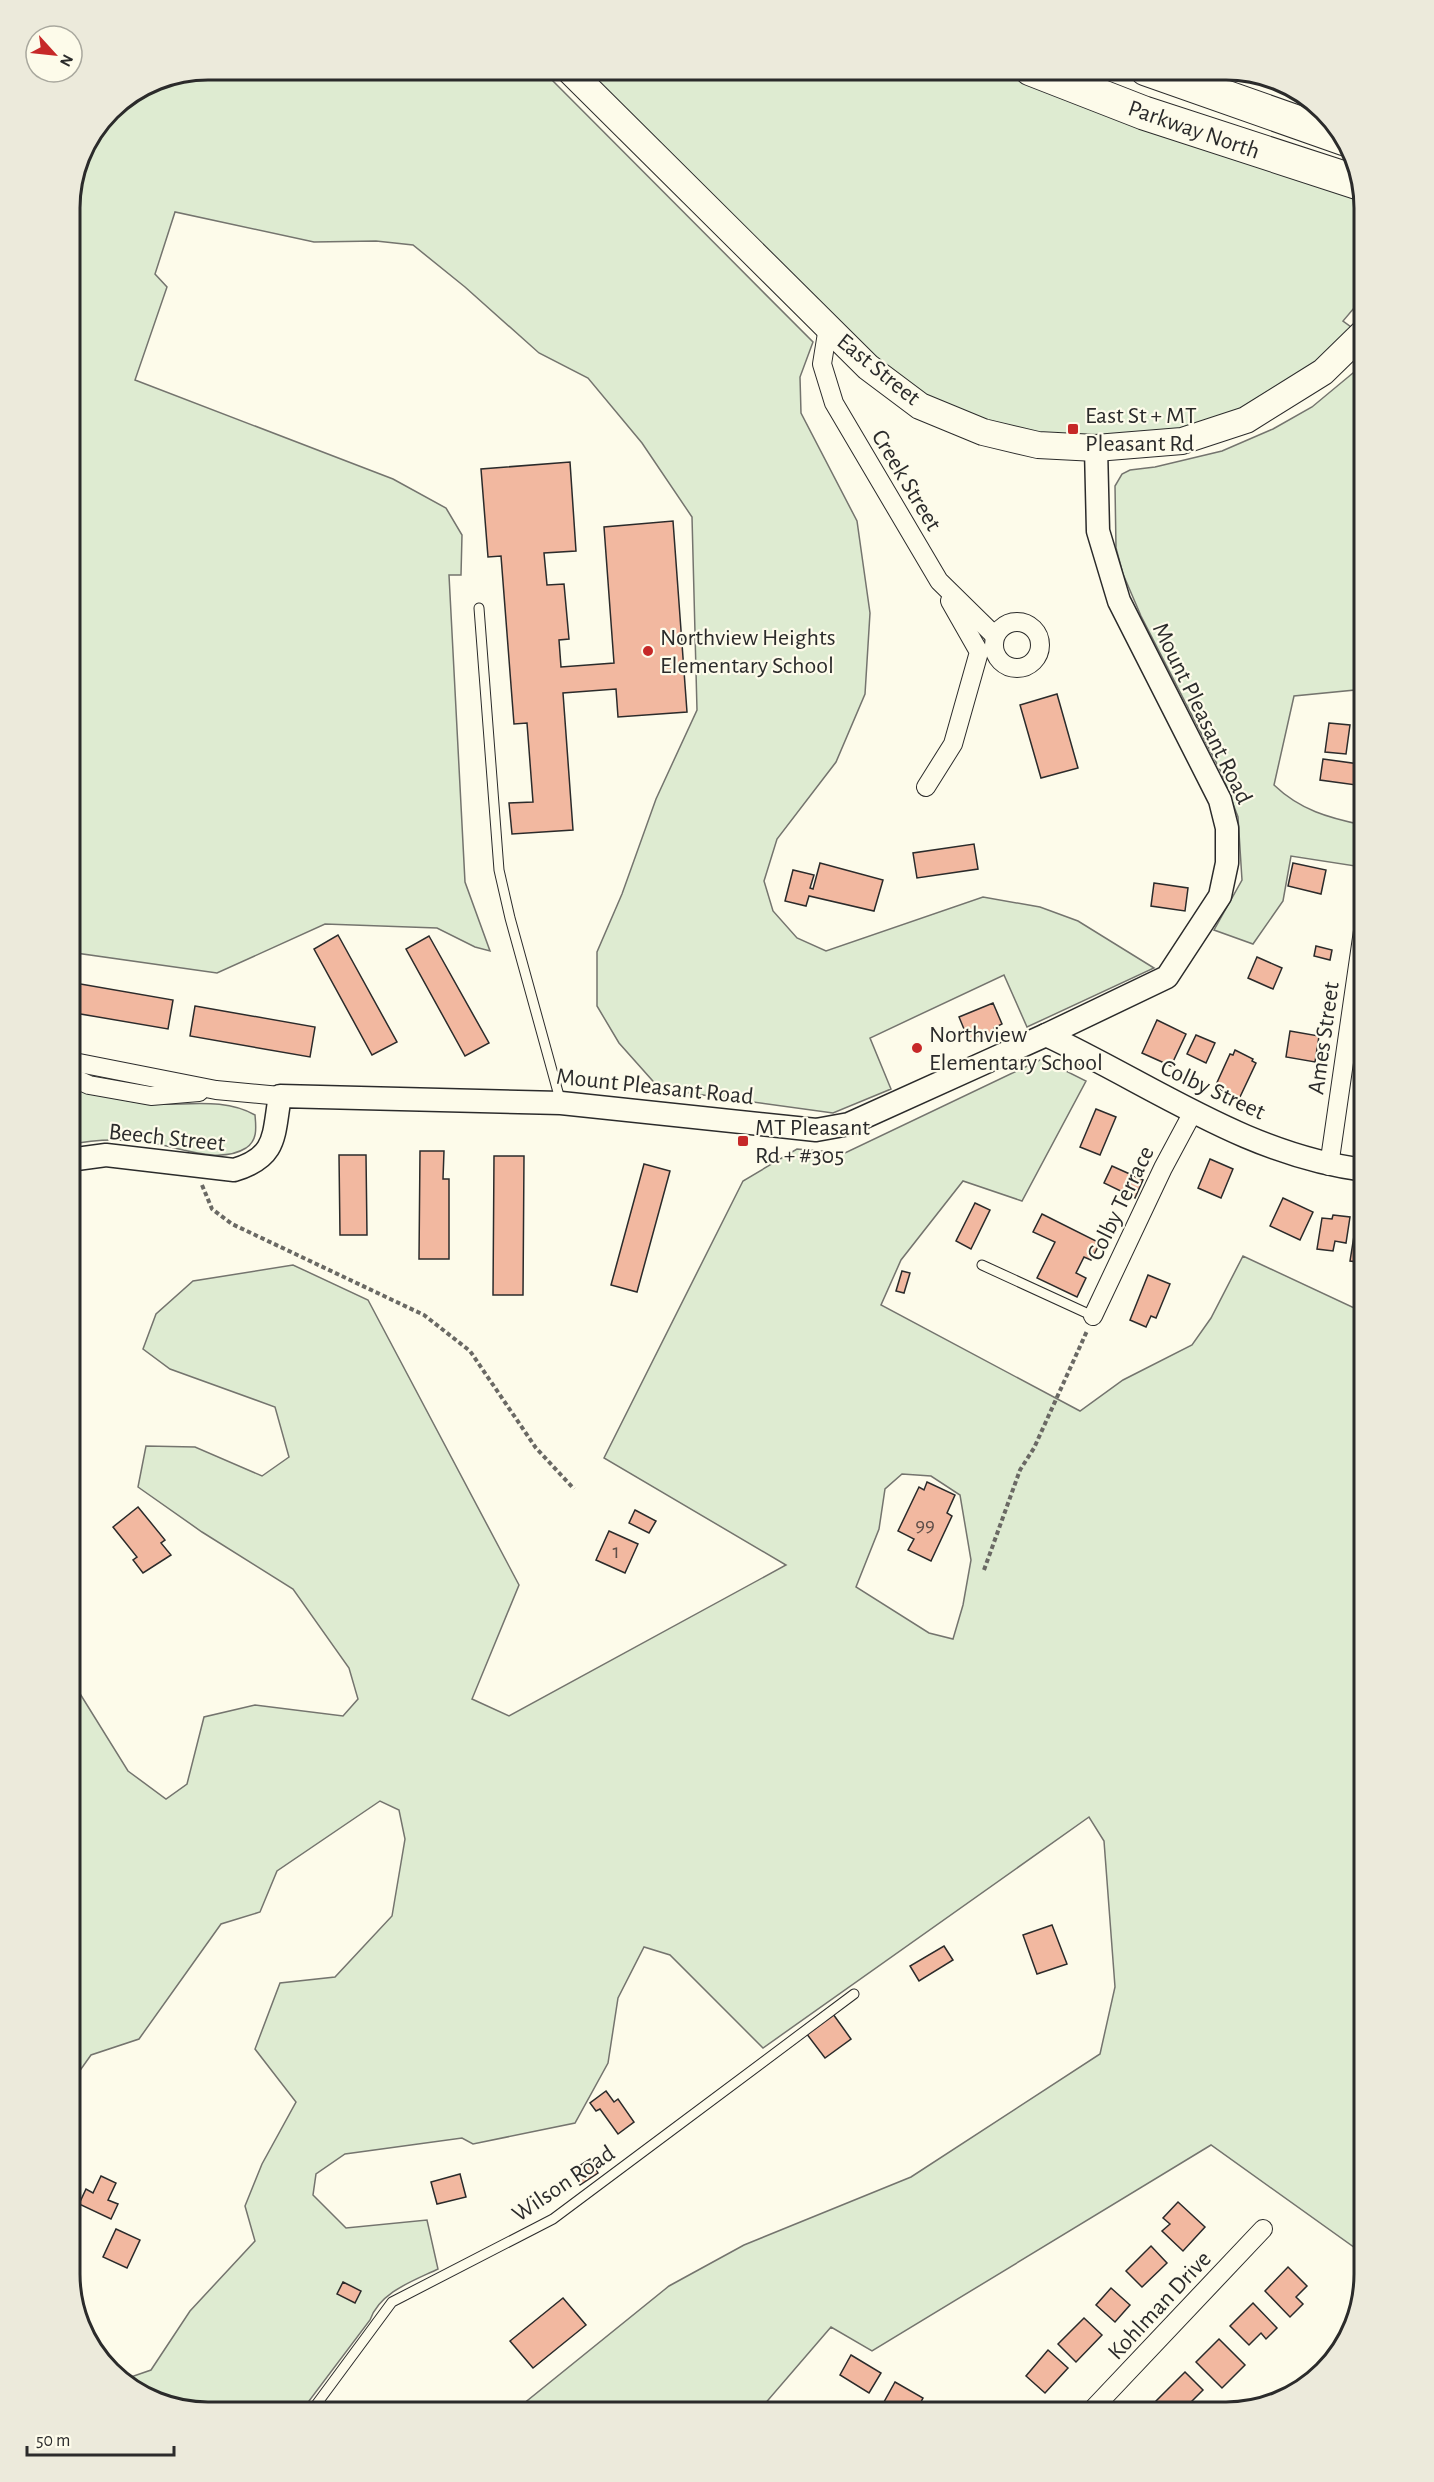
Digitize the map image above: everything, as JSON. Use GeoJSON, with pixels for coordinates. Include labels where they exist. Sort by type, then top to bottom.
{"type":"FeatureCollection","features":[{"type":"Feature","properties":{"kind":"highway","name":"Parkway North"},"geometry":{"type":"LineString","coordinates":[[1059,80],[1144,113],[1352,181]]}},
{"type":"Feature","properties":{"kind":"highway"},"geometry":{"type":"LineString","coordinates":[[1177,80],[1332,134]]}},
{"type":"Feature","properties":{"kind":"main road","name":"East Street"},"geometry":{"type":"LineString","coordinates":[[579,80],[868,367],[921,406],[983,432],[1038,446],[1096,448],[1182,441],[1246,420],[1323,372],[1354,342]]}},
{"type":"Feature","properties":{"kind":"street","name":"Creek Street"},"geometry":{"type":"LineString","coordinates":[[828,327],[822,364],[834,403],[939,581],[995,636]]}},
{"type":"Feature","properties":{"kind":"street","name":"Mount Pleasant Road"},"geometry":{"type":"LineString","coordinates":[[80,1063],[216,1090],[280,1096],[561,1103],[816,1130],[849,1124],[1046,1035],[1167,977],[1220,896],[1227,863],[1227,828],[1220,800],[1119,602],[1098,531],[1096,448]]}},
{"type":"Feature","properties":{"kind":"street"},"geometry":{"type":"LineString","coordinates":[[926,786],[953,744],[979,652],[939,581]]}},
{"type":"Feature","properties":{"kind":"street","name":"Ames Street"},"geometry":{"type":"LineString","coordinates":[[1329,1166],[1354,993]]}},
{"type":"Feature","properties":{"kind":"street","name":"Colby Street"},"geometry":{"type":"LineString","coordinates":[[1046,1035],[1193,1112],[1295,1157],[1329,1166],[1354,1169]]}},
{"type":"Feature","properties":{"kind":"street","name":"Mount Pleasant Road"},"geometry":{"type":"LineString","coordinates":[[80,1081],[89,1085],[151,1096],[216,1090]]}},
{"type":"Feature","properties":{"kind":"street","name":"Beech Street"},"geometry":{"type":"LineString","coordinates":[[80,1159],[106,1155],[234,1170],[255,1164],[270,1148],[280,1096]]}},
{"type":"Feature","properties":{"kind":"street","name":"Colby Terrace"},"geometry":{"type":"LineString","coordinates":[[1093,1316],[1163,1168],[1193,1112]]}},
{"type":"Feature","properties":{"kind":"street","name":"Kohlman Drive"},"geometry":{"type":"LineString","coordinates":[[1099,2402],[1263,2229]]}},
{"type":"Feature","properties":{"kind":"lane"},"geometry":{"type":"LineString","coordinates":[[479,608],[499,870],[561,1103]]}},
{"type":"Feature","properties":{"kind":"lane"},"geometry":{"type":"LineString","coordinates":[[982,1265],[1093,1316]]}},
{"type":"Feature","properties":{"kind":"lane","name":"Wilson Road"},"geometry":{"type":"LineString","coordinates":[[318,2402],[392,2302],[553,2219],[854,1994]]}},
{"type":"Feature","properties":{"kind":"path"},"geometry":{"type":"LineString","coordinates":[[195,1165],[212,1209],[232,1224],[424,1315],[470,1351],[536,1448],[573,1489]]}},
{"type":"Feature","properties":{"kind":"path"},"geometry":{"type":"LineString","coordinates":[[984,1570],[1020,1470],[1034,1448],[1093,1316]]}},
{"type":"Feature","properties":{"kind":"green space"},"geometry":{"type":"Polygon","coordinates":[[[552,80],[813,342],[800,377],[801,413],[857,521],[870,613],[865,694],[836,762],[777,839],[764,881],[773,911],[797,938],[826,951],[983,897],[1040,907],[1078,921],[1154,968],[1027,1027],[1004,975],[870,1038],[891,1089],[833,1113],[660,1089],[619,1043],[597,1006],[597,952],[622,894],[656,799],[697,710],[692,517],[642,443],[588,378],[539,353],[465,287],[413,245],[376,241],[314,242],[175,212],[155,274],[167,287],[135,380],[393,479],[446,508],[462,535],[461,575],[449,575],[465,882],[490,951],[475,947],[437,928],[325,924],[217,973],[80,954],[80,199],[86,166],[101,136],[123,111],[136,101],[166,86],[190,81],[552,80]]]}},
{"type":"Feature","properties":{"kind":"green space"},"geometry":{"type":"Polygon","coordinates":[[[579,80],[1063,80],[1352,180],[1354,199],[1354,308],[1343,321],[1354,329],[1354,341],[1246,420],[1096,448],[920,406],[579,80]]]}},
{"type":"Feature","properties":{"kind":"green space"},"geometry":{"type":"Polygon","coordinates":[[[1354,372],[1354,690],[1294,696],[1274,785],[1305,807],[1354,823],[1354,866],[1291,856],[1283,901],[1253,944],[1214,930],[1242,880],[1238,817],[1221,772],[1141,616],[1123,574],[1116,548],[1115,486],[1122,474],[1130,470],[1155,467],[1222,451],[1273,429],[1312,407],[1354,372]]]}},
{"type":"Feature","properties":{"kind":"green space"},"geometry":{"type":"Polygon","coordinates":[[[1042,1059],[1086,1081],[1022,1201],[963,1181],[901,1260],[881,1305],[1080,1411],[1123,1380],[1192,1345],[1211,1318],[1243,1256],[1354,1308],[1354,2247],[1211,2145],[872,2351],[831,2327],[766,2402],[526,2402],[669,2286],[744,2245],[911,2177],[1100,2054],[1115,1987],[1104,1841],[1089,1817],[763,2048],[670,1955],[644,1947],[618,1998],[608,2063],[575,2123],[473,2144],[462,2138],[345,2154],[316,2174],[313,2195],[346,2228],[427,2220],[438,2269],[398,2288],[381,2302],[308,2402],[199,2402],[166,2396],[151,2389],[131,2377],[151,2370],[190,2311],[255,2241],[245,2206],[262,2164],[296,2102],[255,2049],[280,1983],[335,1977],[392,1916],[405,1839],[399,1810],[380,1801],[277,1871],[260,1912],[221,1924],[139,2039],[91,2055],[80,2070],[80,1694],[128,1771],[166,1799],[187,1784],[204,1717],[255,1705],[343,1716],[358,1699],[349,1668],[293,1589],[202,1532],[138,1487],[146,1446],[195,1447],[262,1476],[289,1457],[275,1407],[170,1369],[143,1349],[156,1314],[193,1281],[293,1265],[368,1300],[519,1585],[472,1699],[509,1716],[786,1565],[604,1458],[743,1181],[797,1149],[845,1153],[1042,1059]],[[902,1474],[885,1489],[879,1529],[856,1587],[929,1633],[953,1639],[963,1605],[971,1560],[960,1495],[931,1476],[902,1474]]]}},
{"type":"Feature","properties":{"kind":"green space"},"geometry":{"type":"Polygon","coordinates":[[[80,1089],[141,1103],[217,1104],[243,1109],[255,1115],[256,1129],[250,1145],[235,1153],[224,1155],[199,1153],[151,1143],[100,1141],[80,1143],[80,1089]]]}},
{"type":"Feature","properties":{"kind":"building","name":"Northview Heights Elementary School"},"geometry":{"type":"Polygon","coordinates":[[[570,462],[576,551],[544,553],[547,585],[564,584],[569,639],[559,640],[561,667],[614,663],[604,527],[673,521],[687,712],[618,717],[616,689],[563,693],[573,830],[512,834],[509,803],[533,802],[527,723],[514,724],[501,556],[488,557],[481,469],[570,462]]]}},
{"type":"Feature","properties":{"kind":"building"},"geometry":{"type":"Polygon","coordinates":[[[1057,694],[1078,768],[1041,778],[1020,705],[1057,694]]]}},
{"type":"Feature","properties":{"kind":"building"},"geometry":{"type":"Polygon","coordinates":[[[1329,723],[1350,725],[1346,754],[1325,752],[1329,723]]]}},
{"type":"Feature","properties":{"kind":"building"},"geometry":{"type":"Polygon","coordinates":[[[1323,759],[1354,763],[1354,785],[1320,780],[1323,759]]]}},
{"type":"Feature","properties":{"kind":"building"},"geometry":{"type":"Polygon","coordinates":[[[974,844],[978,869],[917,878],[913,853],[974,844]]]}},
{"type":"Feature","properties":{"kind":"building"},"geometry":{"type":"Polygon","coordinates":[[[820,863],[883,880],[874,911],[809,896],[806,906],[785,901],[793,870],[814,875],[810,888],[813,889],[820,863]]]}},
{"type":"Feature","properties":{"kind":"building"},"geometry":{"type":"Polygon","coordinates":[[[1293,863],[1326,870],[1321,894],[1288,886],[1293,863]]]}},
{"type":"Feature","properties":{"kind":"building"},"geometry":{"type":"Polygon","coordinates":[[[1154,883],[1188,888],[1185,911],[1151,906],[1154,883]]]}},
{"type":"Feature","properties":{"kind":"building"},"geometry":{"type":"Polygon","coordinates":[[[338,935],[397,1042],[372,1055],[314,949],[338,935]]]}},
{"type":"Feature","properties":{"kind":"building"},"geometry":{"type":"Polygon","coordinates":[[[429,936],[489,1043],[465,1056],[406,949],[429,936]]]}},
{"type":"Feature","properties":{"kind":"building"},"geometry":{"type":"Polygon","coordinates":[[[1316,946],[1332,950],[1330,960],[1314,956],[1316,946]]]}},
{"type":"Feature","properties":{"kind":"building"},"geometry":{"type":"Polygon","coordinates":[[[1257,957],[1282,968],[1273,989],[1248,978],[1257,957]]]}},
{"type":"Feature","properties":{"kind":"building"},"geometry":{"type":"Polygon","coordinates":[[[80,984],[173,1000],[168,1029],[80,1014],[80,984]]]}},
{"type":"Feature","properties":{"kind":"building"},"geometry":{"type":"Polygon","coordinates":[[[993,1003],[1002,1024],[994,1028],[996,1033],[982,1039],[981,1035],[969,1041],[959,1017],[993,1003]]]}},
{"type":"Feature","properties":{"kind":"building"},"geometry":{"type":"Polygon","coordinates":[[[195,1006],[315,1027],[310,1057],[190,1036],[195,1006]]]}},
{"type":"Feature","properties":{"kind":"building"},"geometry":{"type":"Polygon","coordinates":[[[1157,1020],[1186,1034],[1171,1066],[1142,1053],[1157,1020]]]}},
{"type":"Feature","properties":{"kind":"building"},"geometry":{"type":"Polygon","coordinates":[[[1290,1031],[1319,1036],[1315,1062],[1286,1057],[1290,1031]]]}},
{"type":"Feature","properties":{"kind":"building"},"geometry":{"type":"Polygon","coordinates":[[[1196,1035],[1215,1043],[1206,1063],[1187,1054],[1196,1035]]]}},
{"type":"Feature","properties":{"kind":"building"},"geometry":{"type":"Polygon","coordinates":[[[1235,1050],[1253,1059],[1252,1061],[1256,1063],[1239,1099],[1215,1087],[1230,1054],[1233,1055],[1235,1050]]]}},
{"type":"Feature","properties":{"kind":"building"},"geometry":{"type":"Polygon","coordinates":[[[1096,1109],[1116,1117],[1100,1155],[1080,1147],[1096,1109]]]}},
{"type":"Feature","properties":{"kind":"building"},"geometry":{"type":"Polygon","coordinates":[[[420,1151],[444,1151],[443,1179],[449,1179],[449,1259],[419,1259],[420,1151]]]}},
{"type":"Feature","properties":{"kind":"building"},"geometry":{"type":"Polygon","coordinates":[[[339,1155],[366,1155],[367,1235],[340,1235],[339,1155]]]}},
{"type":"Feature","properties":{"kind":"building"},"geometry":{"type":"Polygon","coordinates":[[[494,1156],[524,1156],[523,1295],[493,1295],[494,1156]]]}},
{"type":"Feature","properties":{"kind":"building"},"geometry":{"type":"Polygon","coordinates":[[[1210,1159],[1233,1169],[1221,1198],[1198,1188],[1210,1159]]]}},
{"type":"Feature","properties":{"kind":"building"},"geometry":{"type":"Polygon","coordinates":[[[644,1164],[670,1171],[637,1292],[611,1285],[644,1164]]]}},
{"type":"Feature","properties":{"kind":"building"},"geometry":{"type":"Polygon","coordinates":[[[1112,1166],[1143,1180],[1135,1198],[1104,1183],[1112,1166]]]}},
{"type":"Feature","properties":{"kind":"building"},"geometry":{"type":"Polygon","coordinates":[[[1283,1198],[1313,1212],[1300,1240],[1270,1226],[1283,1198]]]}},
{"type":"Feature","properties":{"kind":"building"},"geometry":{"type":"Polygon","coordinates":[[[975,1203],[990,1210],[971,1249],[956,1241],[975,1203]]]}},
{"type":"Feature","properties":{"kind":"building"},"geometry":{"type":"Polygon","coordinates":[[[1042,1214],[1100,1243],[1091,1260],[1084,1257],[1076,1273],[1086,1278],[1077,1297],[1037,1278],[1055,1242],[1033,1232],[1042,1214]]]}},
{"type":"Feature","properties":{"kind":"building"},"geometry":{"type":"Polygon","coordinates":[[[1333,1215],[1350,1217],[1346,1243],[1335,1241],[1333,1251],[1317,1249],[1322,1218],[1332,1219],[1333,1215]]]}},
{"type":"Feature","properties":{"kind":"building"},"geometry":{"type":"Polygon","coordinates":[[[1354,1236],[1354,1262],[1350,1261],[1354,1236]]]}},
{"type":"Feature","properties":{"kind":"building"},"geometry":{"type":"Polygon","coordinates":[[[902,1271],[910,1273],[904,1293],[896,1291],[902,1271]]]}},
{"type":"Feature","properties":{"kind":"building"},"geometry":{"type":"Polygon","coordinates":[[[1148,1275],[1170,1284],[1156,1318],[1151,1316],[1146,1327],[1130,1320],[1148,1275]]]}},
{"type":"Feature","properties":{"kind":"building"},"geometry":{"type":"Polygon","coordinates":[[[927,1482],[955,1495],[947,1513],[952,1516],[931,1561],[908,1550],[914,1539],[898,1531],[919,1487],[924,1490],[927,1482]]]}},
{"type":"Feature","properties":{"kind":"building"},"geometry":{"type":"Polygon","coordinates":[[[138,1507],[165,1540],[161,1543],[171,1555],[143,1573],[133,1560],[137,1557],[113,1527],[138,1507]]]}},
{"type":"Feature","properties":{"kind":"building"},"geometry":{"type":"Polygon","coordinates":[[[635,1510],[656,1521],[649,1533],[629,1523],[635,1510]]]}},
{"type":"Feature","properties":{"kind":"building"},"geometry":{"type":"Polygon","coordinates":[[[609,1531],[638,1544],[625,1573],[596,1560],[609,1531]]]}},
{"type":"Feature","properties":{"kind":"building"},"geometry":{"type":"Polygon","coordinates":[[[1052,1925],[1067,1964],[1037,1974],[1023,1935],[1052,1925]]]}},
{"type":"Feature","properties":{"kind":"building"},"geometry":{"type":"Polygon","coordinates":[[[944,1946],[953,1960],[919,1981],[910,1966],[944,1946]]]}},
{"type":"Feature","properties":{"kind":"building"},"geometry":{"type":"Polygon","coordinates":[[[833,2014],[851,2039],[825,2058],[806,2033],[833,2014]]]}},
{"type":"Feature","properties":{"kind":"building"},"geometry":{"type":"Polygon","coordinates":[[[606,2091],[614,2102],[618,2099],[634,2122],[618,2134],[600,2109],[596,2111],[590,2103],[606,2091]]]}},
{"type":"Feature","properties":{"kind":"building"},"geometry":{"type":"Polygon","coordinates":[[[590,2159],[598,2173],[580,2185],[571,2171],[590,2159]]]}},
{"type":"Feature","properties":{"kind":"building"},"geometry":{"type":"Polygon","coordinates":[[[460,2174],[466,2197],[437,2204],[431,2182],[460,2174]]]}},
{"type":"Feature","properties":{"kind":"building"},"geometry":{"type":"Polygon","coordinates":[[[101,2176],[116,2183],[108,2200],[118,2204],[111,2219],[80,2204],[86,2189],[93,2193],[101,2176]]]}},
{"type":"Feature","properties":{"kind":"building"},"geometry":{"type":"Polygon","coordinates":[[[1178,2202],[1205,2227],[1183,2251],[1162,2231],[1170,2224],[1163,2218],[1178,2202]]]}},
{"type":"Feature","properties":{"kind":"building"},"geometry":{"type":"Polygon","coordinates":[[[116,2229],[140,2240],[127,2268],[103,2257],[116,2229]]]}},
{"type":"Feature","properties":{"kind":"building"},"geometry":{"type":"Polygon","coordinates":[[[1151,2246],[1167,2263],[1142,2287],[1126,2271],[1151,2246]]]}},
{"type":"Feature","properties":{"kind":"building"},"geometry":{"type":"Polygon","coordinates":[[[1288,2267],[1307,2286],[1296,2297],[1303,2304],[1290,2317],[1265,2291],[1288,2267]]]}},
{"type":"Feature","properties":{"kind":"building"},"geometry":{"type":"Polygon","coordinates":[[[343,2282],[361,2291],[355,2303],[337,2294],[343,2282]]]}},
{"type":"Feature","properties":{"kind":"building"},"geometry":{"type":"Polygon","coordinates":[[[1111,2288],[1130,2305],[1115,2322],[1096,2305],[1111,2288]]]}},
{"type":"Feature","properties":{"kind":"building"},"geometry":{"type":"Polygon","coordinates":[[[563,2298],[586,2325],[533,2368],[510,2341],[563,2298]]]}},
{"type":"Feature","properties":{"kind":"building"},"geometry":{"type":"Polygon","coordinates":[[[1253,2303],[1277,2328],[1266,2339],[1261,2333],[1249,2345],[1230,2326],[1253,2303]]]}},
{"type":"Feature","properties":{"kind":"building"},"geometry":{"type":"Polygon","coordinates":[[[1084,2318],[1102,2335],[1076,2362],[1058,2344],[1084,2318]]]}},
{"type":"Feature","properties":{"kind":"building"},"geometry":{"type":"Polygon","coordinates":[[[1219,2339],[1245,2365],[1222,2388],[1196,2362],[1219,2339]]]}},
{"type":"Feature","properties":{"kind":"building"},"geometry":{"type":"Polygon","coordinates":[[[1048,2350],[1068,2368],[1045,2393],[1026,2376],[1048,2350]]]}},
{"type":"Feature","properties":{"kind":"building"},"geometry":{"type":"Polygon","coordinates":[[[851,2355],[881,2373],[869,2393],[840,2375],[851,2355]]]}},
{"type":"Feature","properties":{"kind":"building"},"geometry":{"type":"Polygon","coordinates":[[[1185,2372],[1203,2390],[1191,2402],[1156,2401],[1185,2372]]]}},
{"type":"Feature","properties":{"kind":"building"},"geometry":{"type":"Polygon","coordinates":[[[895,2382],[923,2398],[921,2402],[884,2402],[895,2382]]]}},
{"type":"Feature","properties":{"kind":"place","name":"East St + MT Pleasant Rd"},"geometry":{"type":"Point","coordinates":[1073,429]}},
{"type":"Feature","properties":{"kind":"place","name":"Northview Heights Elementary School"},"geometry":{"type":"Point","coordinates":[648,651]}},
{"type":"Feature","properties":{"kind":"place","name":"Northview Elementary School"},"geometry":{"type":"Point","coordinates":[917,1048]}},
{"type":"Feature","properties":{"kind":"place","name":"MT Pleasant Rd + #305"},"geometry":{"type":"Point","coordinates":[743,1141]}}]}
